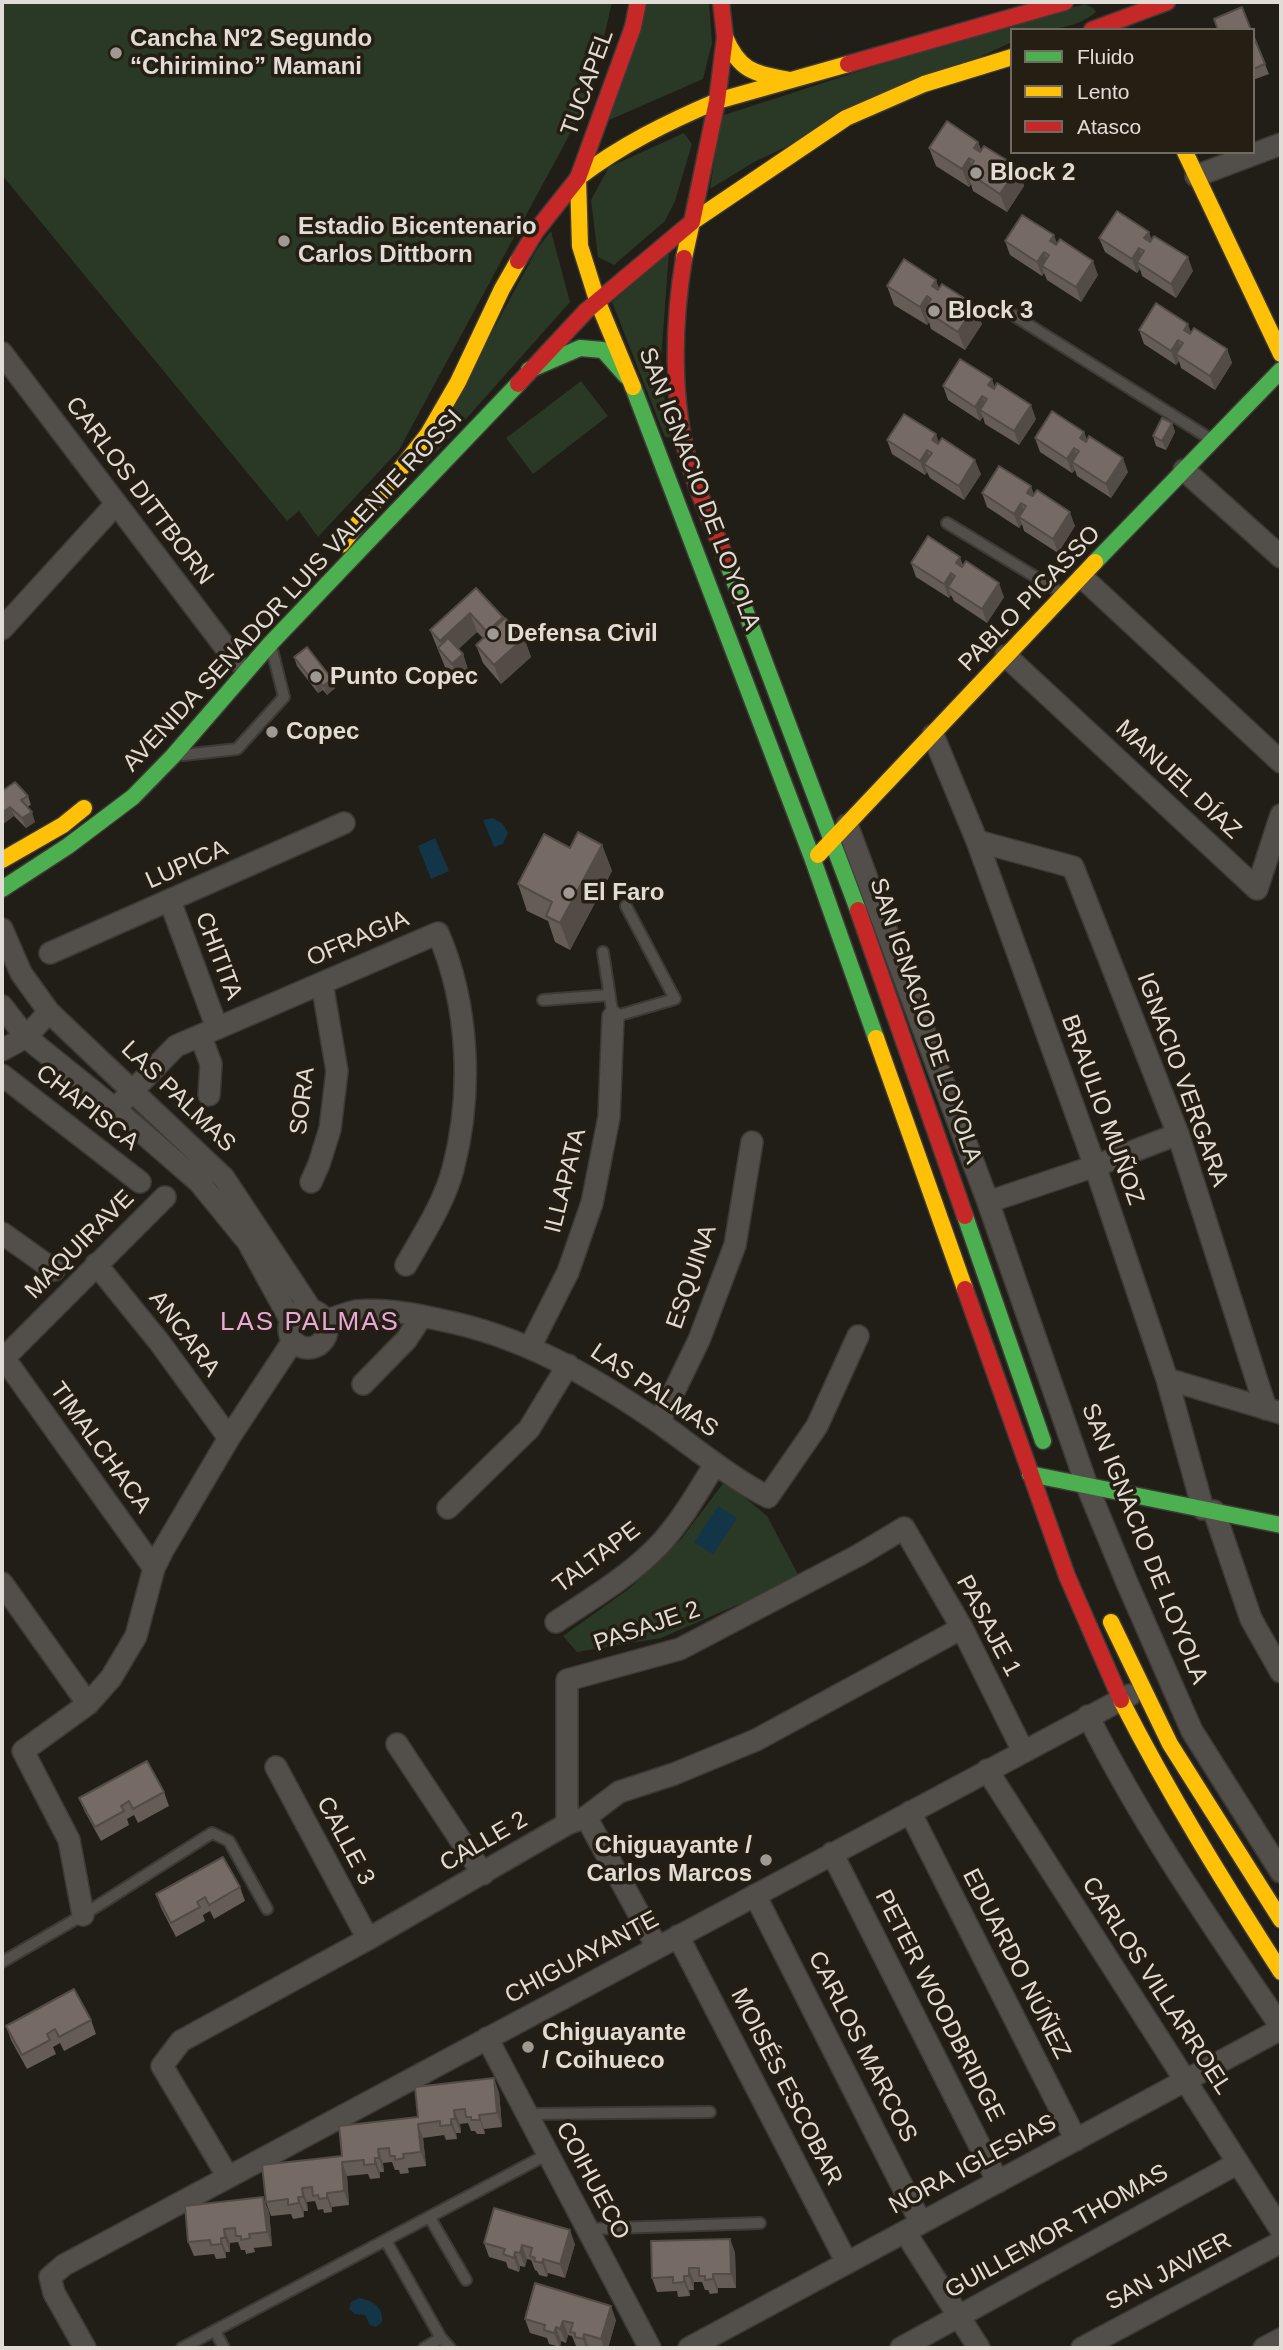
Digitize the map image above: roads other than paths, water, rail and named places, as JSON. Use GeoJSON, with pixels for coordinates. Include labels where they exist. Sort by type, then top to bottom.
{"type":"FeatureCollection","features":[{"type":"Feature","properties":{"kind":"main road","name":"TUCAPEL"},"geometry":{"type":"LineString","coordinates":[[578,178],[633,27],[638,2]]}},
{"type":"Feature","properties":{"kind":"main road"},"geometry":{"type":"LineString","coordinates":[[716,100],[725,37],[721,2]]}},
{"type":"Feature","properties":{"kind":"main road"},"geometry":{"type":"LineString","coordinates":[[578,178],[623,147],[677,117],[716,100],[1065,2]]}},
{"type":"Feature","properties":{"kind":"main road"},"geometry":{"type":"LineString","coordinates":[[1114,2],[1124,25]]}},
{"type":"Feature","properties":{"kind":"main road"},"geometry":{"type":"LineString","coordinates":[[1104,28],[1124,25],[1167,2]]}},
{"type":"Feature","properties":{"kind":"main road"},"geometry":{"type":"LineString","coordinates":[[725,37],[735,59],[761,74],[789,80]]}},
{"type":"Feature","properties":{"kind":"main road","name":"AVENIDA SENADOR LUIS VALENTE ROSSI"},"geometry":{"type":"LineString","coordinates":[[2,889],[68,846],[133,797],[173,756],[270,644],[426,483],[597,300],[692,222],[846,118],[924,83],[1010,58]]}},
{"type":"Feature","properties":{"kind":"main road","name":"SAN IGNACIO DE LOYOLA"},"geometry":{"type":"LineString","coordinates":[[716,100],[682,264],[676,310],[675,356],[680,414],[690,464],[840,832],[1054,1473]]}},
{"type":"Feature","properties":{"kind":"main road"},"geometry":{"type":"LineString","coordinates":[[1170,154],[1196,176]]}},
{"type":"Feature","properties":{"kind":"main road"},"geometry":{"type":"LineString","coordinates":[[1186,154],[1281,354]]}},
{"type":"Feature","properties":{"kind":"main road","name":"SAN IGNACIO DE LOYOLA"},"geometry":{"type":"LineString","coordinates":[[578,178],[580,246],[597,300],[631,382],[813,860],[1067,1577],[1120,1699],[1149,1756],[1209,1860],[1281,1972]]}},
{"type":"Feature","properties":{"kind":"main road","name":"AVENIDA SENADOR LUIS VALENTE ROSSI"},"geometry":{"type":"LineString","coordinates":[[333,553],[380,498],[428,433],[458,382],[502,289],[536,231],[578,178]]}},
{"type":"Feature","properties":{"kind":"main road"},"geometry":{"type":"LineString","coordinates":[[529,370],[580,348],[603,351],[631,382]]}},
{"type":"Feature","properties":{"kind":"main road","name":"PABLO PICASSO"},"geometry":{"type":"LineString","coordinates":[[813,860],[1212,439],[1281,370]]}},
{"type":"Feature","properties":{"kind":"main road","name":"AVENIDA SENADOR LUIS VALENTE ROSSI"},"geometry":{"type":"LineString","coordinates":[[231,664],[291,599]]}},
{"type":"Feature","properties":{"kind":"main road"},"geometry":{"type":"LineString","coordinates":[[2,860],[62,825],[94,801]]}},
{"type":"Feature","properties":{"kind":"main road"},"geometry":{"type":"LineString","coordinates":[[1030,1474],[1054,1473],[1087,1486],[1281,1525]]}},
{"type":"Feature","properties":{"kind":"main road"},"geometry":{"type":"LineString","coordinates":[[1104,1606],[1170,1744],[1281,1920]]}},
{"type":"Feature","properties":{"kind":"street"},"geometry":{"type":"LineString","coordinates":[[1255,154],[1281,144]]}},
{"type":"Feature","properties":{"kind":"street"},"geometry":{"type":"LineString","coordinates":[[1196,176],[1254,154]]}},
{"type":"Feature","properties":{"kind":"street","name":"CARLOS DITTBORN"},"geometry":{"type":"LineString","coordinates":[[2,353],[9,377],[116,504],[231,664]]}},
{"type":"Feature","properties":{"kind":"street"},"geometry":{"type":"LineString","coordinates":[[1184,470],[1281,557]]}},
{"type":"Feature","properties":{"kind":"street"},"geometry":{"type":"LineString","coordinates":[[2,629],[116,504]]}},
{"type":"Feature","properties":{"kind":"street"},"geometry":{"type":"LineString","coordinates":[[1083,578],[1281,762]]}},
{"type":"Feature","properties":{"kind":"street","name":"MANUEL DÍAZ"},"geometry":{"type":"LineString","coordinates":[[1006,656],[1257,889],[1281,815]]}},
{"type":"Feature","properties":{"kind":"street","name":"BRAULIO MUÑOZ"},"geometry":{"type":"LineString","coordinates":[[933,735],[977,841],[1095,1166],[1209,1510],[1251,1619],[1281,1672]]}},
{"type":"Feature","properties":{"kind":"street","name":"LUPICA"},"geometry":{"type":"LineString","coordinates":[[50,953],[344,823]]}},
{"type":"Feature","properties":{"kind":"street","name":"SAN IGNACIO DE LOYOLA"},"geometry":{"type":"LineString","coordinates":[[840,832],[988,1202],[1087,1486],[1162,1667],[1192,1731],[1281,1872]]}},
{"type":"Feature","properties":{"kind":"street","name":"IGNACIO VERGARA"},"geometry":{"type":"LineString","coordinates":[[977,841],[1073,867],[1178,1134],[1273,1411]]}},
{"type":"Feature","properties":{"kind":"street","name":"CHITITA"},"geometry":{"type":"LineString","coordinates":[[170,901],[209,1033],[209,1095]]}},
{"type":"Feature","properties":{"kind":"street","name":"LAS PALMAS"},"geometry":{"type":"LineString","coordinates":[[2,929],[21,973],[49,1012],[224,1178],[319,1316]]}},
{"type":"Feature","properties":{"kind":"street","name":"OFRAGIA"},"geometry":{"type":"LineString","coordinates":[[115,1110],[176,1046],[438,933],[450,961],[458,993],[464,1056],[461,1130],[447,1184],[437,1209],[407,1265]]}},
{"type":"Feature","properties":{"kind":"street","name":"SORA"},"geometry":{"type":"LineString","coordinates":[[311,1182],[330,1129],[337,1071],[322,983]]}},
{"type":"Feature","properties":{"kind":"street","name":"LAS PALMAS"},"geometry":{"type":"LineString","coordinates":[[2,1006],[26,1037],[199,1182],[248,1242],[292,1331]]}},
{"type":"Feature","properties":{"kind":"street"},"geometry":{"type":"LineString","coordinates":[[2,1049],[26,1037],[49,1012]]}},
{"type":"Feature","properties":{"kind":"street","name":"ILLAPATA"},"geometry":{"type":"LineString","coordinates":[[530,1347],[568,1272],[592,1203],[609,1117],[613,1017]]}},
{"type":"Feature","properties":{"kind":"street","name":"CHAPISCA"},"geometry":{"type":"LineString","coordinates":[[2,1075],[141,1182]]}},
{"type":"Feature","properties":{"kind":"street"},"geometry":{"type":"LineString","coordinates":[[988,1202],[1095,1166],[1178,1134]]}},
{"type":"Feature","properties":{"kind":"street","name":"ESQUINA"},"geometry":{"type":"LineString","coordinates":[[659,1422],[699,1340],[735,1245],[752,1142]]}},
{"type":"Feature","properties":{"kind":"street","name":"MAQUIRAVE"},"geometry":{"type":"LineString","coordinates":[[3,1359],[165,1197]]}},
{"type":"Feature","properties":{"kind":"street"},"geometry":{"type":"LineString","coordinates":[[2,1233],[54,1270]]}},
{"type":"Feature","properties":{"kind":"street","name":"ANCARA"},"geometry":{"type":"LineString","coordinates":[[96,1264],[160,1343],[229,1438]]}},
{"type":"Feature","properties":{"kind":"street","name":"LAS PALMAS"},"geometry":{"type":"LineString","coordinates":[[292,1331],[300,1312],[319,1316],[354,1311],[383,1311],[473,1326],[530,1347],[568,1365],[659,1422],[742,1484],[768,1497],[817,1426],[858,1336]]}},
{"type":"Feature","properties":{"kind":"street"},"geometry":{"type":"LineString","coordinates":[[83,1915],[69,1840],[23,1751],[88,1704],[111,1678],[136,1636],[154,1568],[189,1503],[292,1331],[305,1348],[318,1345],[326,1334],[319,1316]]}},
{"type":"Feature","properties":{"kind":"street"},"geometry":{"type":"LineString","coordinates":[[363,1384],[406,1340],[422,1316]]}},
{"type":"Feature","properties":{"kind":"street","name":"TIMALCHACA"},"geometry":{"type":"LineString","coordinates":[[3,1359],[154,1568]]}},
{"type":"Feature","properties":{"kind":"street"},"geometry":{"type":"LineString","coordinates":[[449,1508],[529,1429],[568,1365]]}},
{"type":"Feature","properties":{"kind":"street"},"geometry":{"type":"LineString","coordinates":[[1167,1379],[1273,1411]]}},
{"type":"Feature","properties":{"kind":"street","name":"TALTAPE"},"geometry":{"type":"LineString","coordinates":[[556,1622],[605,1590],[659,1544],[687,1511],[715,1464]]}},
{"type":"Feature","properties":{"kind":"street","name":"PASAJE 1"},"geometry":{"type":"LineString","coordinates":[[904,1528],[962,1628],[1023,1751]]}},
{"type":"Feature","properties":{"kind":"street","name":"PASAJE 2"},"geometry":{"type":"LineString","coordinates":[[577,1821],[567,1680],[680,1649],[904,1528]]}},
{"type":"Feature","properties":{"kind":"street"},"geometry":{"type":"LineString","coordinates":[[2,1583],[88,1704]]}},
{"type":"Feature","properties":{"kind":"street","name":"CALLE 2"},"geometry":{"type":"LineString","coordinates":[[228,2177],[162,2066],[181,2040],[368,1939],[577,1821],[619,1792],[674,1774],[756,1740],[962,1628]]}},
{"type":"Feature","properties":{"kind":"street","name":"CHIGUAYANTE"},"geometry":{"type":"LineString","coordinates":[[85,2348],[54,2292],[50,2277],[64,2265],[986,1770],[1142,1690]]}},
{"type":"Feature","properties":{"kind":"street"},"geometry":{"type":"LineString","coordinates":[[1088,1716],[1118,1775],[1188,1889],[1281,2028]]}},
{"type":"Feature","properties":{"kind":"street"},"geometry":{"type":"LineString","coordinates":[[397,1744],[483,1874]]}},
{"type":"Feature","properties":{"kind":"street","name":"CALLE 3"},"geometry":{"type":"LineString","coordinates":[[276,1767],[368,1939]]}},
{"type":"Feature","properties":{"kind":"street","name":"CARLOS VILLARROEL"},"geometry":{"type":"LineString","coordinates":[[986,1770],[1281,2230]]}},
{"type":"Feature","properties":{"kind":"street","name":"EDUARDO NÚÑEZ"},"geometry":{"type":"LineString","coordinates":[[910,1812],[1076,2140]]}},
{"type":"Feature","properties":{"kind":"street"},"geometry":{"type":"LineString","coordinates":[[577,1821],[657,1947]]}},
{"type":"Feature","properties":{"kind":"street","name":"PETER WOODBRIDGE"},"geometry":{"type":"LineString","coordinates":[[832,1853],[998,2182]]}},
{"type":"Feature","properties":{"kind":"street","name":"CARLOS MARCOS"},"geometry":{"type":"LineString","coordinates":[[755,1895],[913,2227],[959,2316],[979,2348]]}},
{"type":"Feature","properties":{"kind":"street","name":"MOISÉS ESCOBAR"},"geometry":{"type":"LineString","coordinates":[[678,1936],[847,2263]]}},
{"type":"Feature","properties":{"kind":"street","name":"NORA IGLESIAS"},"geometry":{"type":"LineString","coordinates":[[689,2348],[1281,2028]]}},
{"type":"Feature","properties":{"kind":"street","name":"COIHUECO"},"geometry":{"type":"LineString","coordinates":[[487,2038],[650,2348]]}},
{"type":"Feature","properties":{"kind":"street","name":"GUILLEMOR THOMAS"},"geometry":{"type":"LineString","coordinates":[[901,2348],[1238,2162]]}},
{"type":"Feature","properties":{"kind":"street","name":"SAN JAVIER"},"geometry":{"type":"LineString","coordinates":[[1082,2348],[1281,2242]]}},
{"type":"Feature","properties":{"kind":"street"},"geometry":{"type":"LineString","coordinates":[[1264,2348],[1281,2339]]}},
{"type":"Feature","properties":{"kind":"lane"},"geometry":{"type":"LineString","coordinates":[[1013,315],[1212,439]]}},
{"type":"Feature","properties":{"kind":"lane"},"geometry":{"type":"LineString","coordinates":[[947,523],[1066,595]]}},
{"type":"Feature","properties":{"kind":"lane"},"geometry":{"type":"LineString","coordinates":[[173,756],[237,749],[284,697],[270,644]]}},
{"type":"Feature","properties":{"kind":"lane"},"geometry":{"type":"LineString","coordinates":[[603,952],[613,1017],[675,999],[626,906]]}},
{"type":"Feature","properties":{"kind":"lane"},"geometry":{"type":"LineString","coordinates":[[544,1000],[609,995]]}},
{"type":"Feature","properties":{"kind":"lane"},"geometry":{"type":"LineString","coordinates":[[2,1962],[83,1915],[212,1833],[229,1841],[267,1909]]}},
{"type":"Feature","properties":{"kind":"lane"},"geometry":{"type":"LineString","coordinates":[[527,2114],[710,2112]]}},
{"type":"Feature","properties":{"kind":"lane"},"geometry":{"type":"LineString","coordinates":[[182,2348],[548,2154]]}},
{"type":"Feature","properties":{"kind":"lane"},"geometry":{"type":"LineString","coordinates":[[430,2218],[466,2280]]}},
{"type":"Feature","properties":{"kind":"lane"},"geometry":{"type":"LineString","coordinates":[[587,2229],[760,2223]]}},
{"type":"Feature","properties":{"kind":"lane"},"geometry":{"type":"LineString","coordinates":[[386,2241],[441,2338],[450,2348]]}},
{"type":"Feature","properties":{"kind":"lane"},"geometry":{"type":"LineString","coordinates":[[215,2331],[224,2348]]}},
{"type":"Feature","properties":{"kind":"lane"},"geometry":{"type":"LineString","coordinates":[[424,2348],[441,2338]]}},
{"type":"Feature","properties":{"kind":"water"},"geometry":{"type":"Polygon","coordinates":[[[493,818],[503,824],[508,833],[503,844],[494,847],[483,820],[493,818]]]}},
{"type":"Feature","properties":{"kind":"water"},"geometry":{"type":"Polygon","coordinates":[[[435,838],[449,871],[431,879],[418,846],[435,838]]]}},
{"type":"Feature","properties":{"kind":"water"},"geometry":{"type":"Polygon","coordinates":[[[718,1506],[737,1518],[713,1554],[694,1542],[718,1506]]]}},
{"type":"Feature","properties":{"kind":"water"},"geometry":{"type":"Polygon","coordinates":[[[359,2298],[379,2308],[382,2322],[376,2327],[370,2325],[365,2315],[355,2314],[349,2309],[351,2302],[359,2298]]]}},
{"type":"Feature","properties":{"kind":"place","name":"Cancha Nº2 Segundo “Chirimino” Mamani"},"geometry":{"type":"Point","coordinates":[116,53]}},
{"type":"Feature","properties":{"kind":"place","name":"Block 2"},"geometry":{"type":"Point","coordinates":[976,173]}},
{"type":"Feature","properties":{"kind":"place","name":"Estadio Bicentenario Carlos Dittborn"},"geometry":{"type":"Point","coordinates":[284,241]}},
{"type":"Feature","properties":{"kind":"place","name":"Block 3"},"geometry":{"type":"Point","coordinates":[934,311]}},
{"type":"Feature","properties":{"kind":"place","name":"Defensa Civil"},"geometry":{"type":"Point","coordinates":[493,634]}},
{"type":"Feature","properties":{"kind":"place","name":"Punto Copec"},"geometry":{"type":"Point","coordinates":[316,677]}},
{"type":"Feature","properties":{"kind":"place","name":"Copec"},"geometry":{"type":"Point","coordinates":[272,732]}},
{"type":"Feature","properties":{"kind":"place","name":"El Faro"},"geometry":{"type":"Point","coordinates":[569,893]}},
{"type":"Feature","properties":{"kind":"place","name":"Chiguayante / Carlos Marcos"},"geometry":{"type":"Point","coordinates":[766,1860]}},
{"type":"Feature","properties":{"kind":"place","name":"Chiguayante / Coihueco"},"geometry":{"type":"Point","coordinates":[528,2047]}},
{"type":"Feature","properties":{"kind":"district","name":"LAS PALMAS"},"geometry":{"type":"Point","coordinates":[310,1323]}}]}
